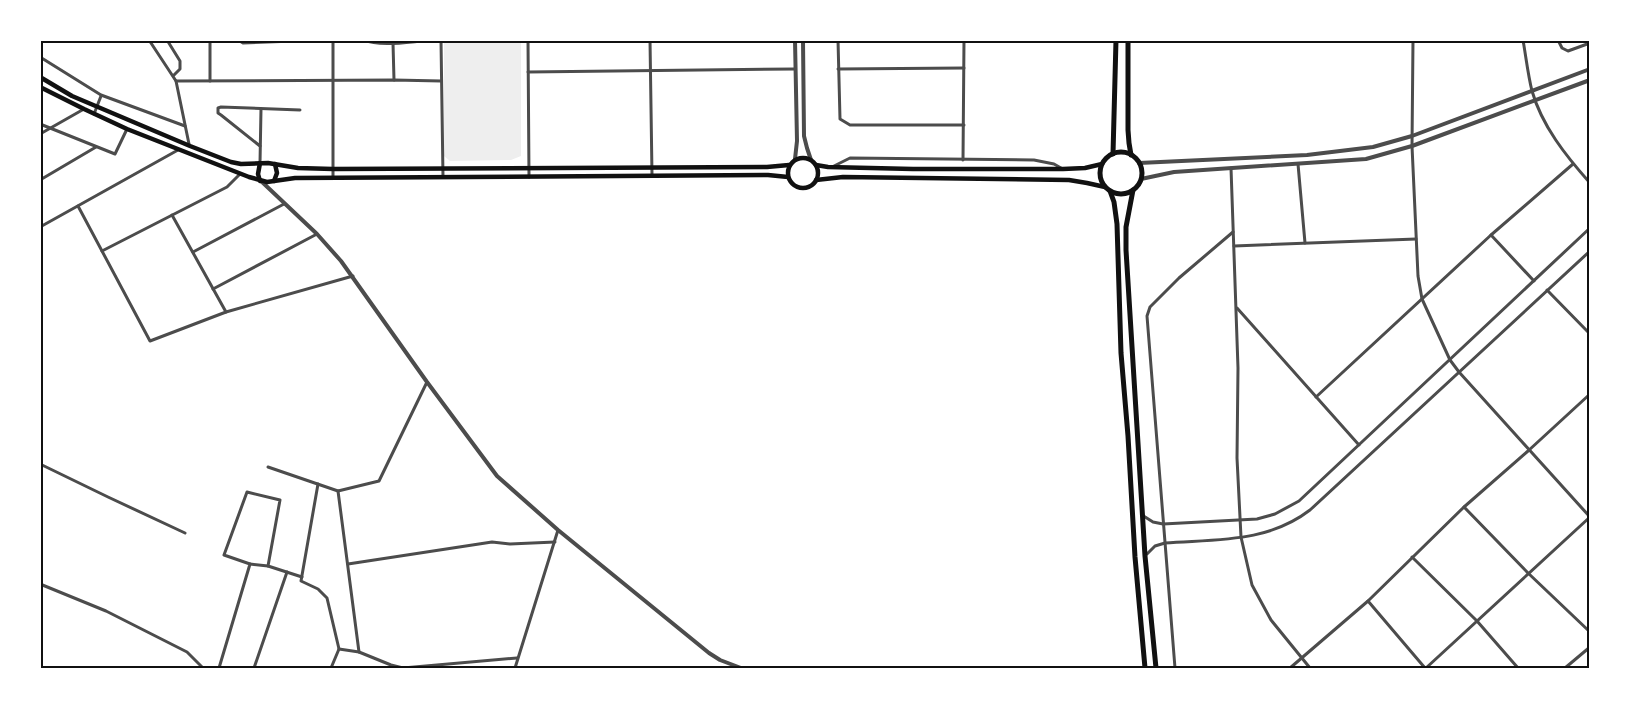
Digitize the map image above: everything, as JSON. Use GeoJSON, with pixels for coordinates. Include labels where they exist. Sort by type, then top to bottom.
{"type":"FeatureCollection","features":[{"type":"Feature","properties":{"kind":"main road"},"geometry":{"type":"LineString","coordinates":[[1113,154],[1116,40]]}},
{"type":"Feature","properties":{"kind":"main road"},"geometry":{"type":"LineString","coordinates":[[1128,40],[1131,155]]}},
{"type":"Feature","properties":{"kind":"main road"},"geometry":{"type":"LineString","coordinates":[[40,77],[96,107],[231,162],[246,165],[260,163],[298,168],[333,169],[767,167],[789,165],[795,159],[803,157],[816,165],[818,173],[816,180],[808,187],[800,188],[792,184],[788,177],[789,165]]}},
{"type":"Feature","properties":{"kind":"main road"},"geometry":{"type":"LineString","coordinates":[[40,87],[127,129],[260,181],[296,178],[768,175],[788,177]]}},
{"type":"Feature","properties":{"kind":"main road"},"geometry":{"type":"LineString","coordinates":[[816,180],[843,177],[1069,180],[1087,183],[1108,189],[1122,194],[1137,187],[1141,178],[1139,164],[1131,155],[1113,154],[1102,164],[1100,176],[1108,189],[1113,202],[1117,224],[1121,353],[1145,669]]}},
{"type":"Feature","properties":{"kind":"main road"},"geometry":{"type":"LineString","coordinates":[[229,170],[231,162]]}},
{"type":"Feature","properties":{"kind":"main road"},"geometry":{"type":"LineString","coordinates":[[260,163],[258,174],[260,181]]}},
{"type":"Feature","properties":{"kind":"main road"},"geometry":{"type":"LineString","coordinates":[[274,181],[277,173],[275,164]]}},
{"type":"Feature","properties":{"kind":"main road"},"geometry":{"type":"LineString","coordinates":[[816,165],[913,169],[1063,169],[1085,168],[1102,164]]}},
{"type":"Feature","properties":{"kind":"main road"},"geometry":{"type":"LineString","coordinates":[[1133,190],[1126,227],[1126,250],[1144,556],[1156,669]]}},
{"type":"Feature","properties":{"kind":"street"},"geometry":{"type":"LineString","coordinates":[[149,40],[177,81],[190,146]]}},
{"type":"Feature","properties":{"kind":"street"},"geometry":{"type":"LineString","coordinates":[[167,40],[180,61],[180,69],[174,75]]}},
{"type":"Feature","properties":{"kind":"street"},"geometry":{"type":"LineString","coordinates":[[210,40],[210,81]]}},
{"type":"Feature","properties":{"kind":"street"},"geometry":{"type":"LineString","coordinates":[[238,40],[243,43],[321,40]]}},
{"type":"Feature","properties":{"kind":"street"},"geometry":{"type":"LineString","coordinates":[[333,40],[333,178]]}},
{"type":"Feature","properties":{"kind":"street"},"geometry":{"type":"LineString","coordinates":[[364,40],[370,43],[428,40]]}},
{"type":"Feature","properties":{"kind":"street"},"geometry":{"type":"LineString","coordinates":[[441,40],[443,178]]}},
{"type":"Feature","properties":{"kind":"street"},"geometry":{"type":"LineString","coordinates":[[528,40],[529,177]]}},
{"type":"Feature","properties":{"kind":"street"},"geometry":{"type":"LineString","coordinates":[[650,40],[652,177]]}},
{"type":"Feature","properties":{"kind":"street"},"geometry":{"type":"LineString","coordinates":[[795,40],[797,134],[795,159]]}},
{"type":"Feature","properties":{"kind":"street"},"geometry":{"type":"LineString","coordinates":[[803,40],[804,136],[811,160]]}},
{"type":"Feature","properties":{"kind":"street"},"geometry":{"type":"LineString","coordinates":[[838,40],[840,119],[843,122],[850,125],[964,125]]}},
{"type":"Feature","properties":{"kind":"street"},"geometry":{"type":"LineString","coordinates":[[963,160],[964,40]]}},
{"type":"Feature","properties":{"kind":"street"},"geometry":{"type":"LineString","coordinates":[[1368,601],[1426,669],[1589,517],[1459,372],[1450,360],[1422,299],[1418,276],[1412,146],[1413,40]]}},
{"type":"Feature","properties":{"kind":"street"},"geometry":{"type":"LineString","coordinates":[[1523,40],[1532,91],[1536,100],[1560,147],[1590,183]]}},
{"type":"Feature","properties":{"kind":"street"},"geometry":{"type":"LineString","coordinates":[[1558,40],[1562,48],[1568,51],[1590,43]]}},
{"type":"Feature","properties":{"kind":"street"},"geometry":{"type":"LineString","coordinates":[[393,43],[394,80]]}},
{"type":"Feature","properties":{"kind":"street"},"geometry":{"type":"LineString","coordinates":[[40,57],[101,95],[185,126]]}},
{"type":"Feature","properties":{"kind":"street"},"geometry":{"type":"LineString","coordinates":[[838,69],[964,68]]}},
{"type":"Feature","properties":{"kind":"street"},"geometry":{"type":"LineString","coordinates":[[528,72],[795,69]]}},
{"type":"Feature","properties":{"kind":"street"},"geometry":{"type":"LineString","coordinates":[[1139,164],[1307,155],[1373,147],[1412,136],[1590,69]]}},
{"type":"Feature","properties":{"kind":"street"},"geometry":{"type":"LineString","coordinates":[[1141,178],[1174,172],[1366,159],[1412,146],[1590,80]]}},
{"type":"Feature","properties":{"kind":"street"},"geometry":{"type":"LineString","coordinates":[[177,81],[441,81]]}},
{"type":"Feature","properties":{"kind":"street"},"geometry":{"type":"LineString","coordinates":[[94,114],[101,95]]}},
{"type":"Feature","properties":{"kind":"street"},"geometry":{"type":"LineString","coordinates":[[260,146],[221,115],[218,108],[300,110]]}},
{"type":"Feature","properties":{"kind":"street"},"geometry":{"type":"LineString","coordinates":[[260,163],[261,109]]}},
{"type":"Feature","properties":{"kind":"street"},"geometry":{"type":"LineString","coordinates":[[40,134],[84,110]]}},
{"type":"Feature","properties":{"kind":"street"},"geometry":{"type":"LineString","coordinates":[[40,124],[115,154],[127,129]]}},
{"type":"Feature","properties":{"kind":"street"},"geometry":{"type":"LineString","coordinates":[[40,180],[96,147]]}},
{"type":"Feature","properties":{"kind":"street"},"geometry":{"type":"LineString","coordinates":[[40,226],[179,150]]}},
{"type":"Feature","properties":{"kind":"street"},"geometry":{"type":"LineString","coordinates":[[832,167],[850,158],[1035,160],[1054,164],[1063,169]]}},
{"type":"Feature","properties":{"kind":"street"},"geometry":{"type":"LineString","coordinates":[[1298,164],[1305,243]]}},
{"type":"Feature","properties":{"kind":"street"},"geometry":{"type":"LineString","coordinates":[[1316,397],[1491,235],[1573,164]]}},
{"type":"Feature","properties":{"kind":"street"},"geometry":{"type":"LineString","coordinates":[[1231,168],[1238,368],[1237,458],[1242,537],[1252,585],[1271,620],[1310,669]]}},
{"type":"Feature","properties":{"kind":"street"},"geometry":{"type":"LineString","coordinates":[[102,251],[227,187],[240,174]]}},
{"type":"Feature","properties":{"kind":"street"},"geometry":{"type":"LineString","coordinates":[[260,181],[317,234],[352,276],[497,476],[558,530],[710,653],[741,669]]}},
{"type":"Feature","properties":{"kind":"street"},"geometry":{"type":"LineString","coordinates":[[192,252],[284,204]]}},
{"type":"Feature","properties":{"kind":"street"},"geometry":{"type":"LineString","coordinates":[[78,206],[150,341],[226,312],[352,276]]}},
{"type":"Feature","properties":{"kind":"street"},"geometry":{"type":"LineString","coordinates":[[172,215],[226,312]]}},
{"type":"Feature","properties":{"kind":"street"},"geometry":{"type":"LineString","coordinates":[[1142,515],[1153,522],[1163,524],[1240,520],[1266,517],[1292,506],[1590,228]]}},
{"type":"Feature","properties":{"kind":"street"},"geometry":{"type":"LineString","coordinates":[[1175,669],[1147,316],[1150,307],[1179,278],[1233,232]]}},
{"type":"Feature","properties":{"kind":"street"},"geometry":{"type":"LineString","coordinates":[[213,289],[317,234]]}},
{"type":"Feature","properties":{"kind":"street"},"geometry":{"type":"LineString","coordinates":[[1491,235],[1534,281]]}},
{"type":"Feature","properties":{"kind":"street"},"geometry":{"type":"LineString","coordinates":[[1233,246],[1416,239]]}},
{"type":"Feature","properties":{"kind":"street"},"geometry":{"type":"LineString","coordinates":[[1144,556],[1155,546],[1165,543],[1242,537],[1282,528],[1310,510],[1590,251]]}},
{"type":"Feature","properties":{"kind":"street"},"geometry":{"type":"LineString","coordinates":[[1547,290],[1590,334]]}},
{"type":"Feature","properties":{"kind":"street"},"geometry":{"type":"LineString","coordinates":[[1236,306],[1359,445]]}},
{"type":"Feature","properties":{"kind":"street"},"geometry":{"type":"LineString","coordinates":[[268,467],[338,491],[379,481],[427,382]]}},
{"type":"Feature","properties":{"kind":"street"},"geometry":{"type":"LineString","coordinates":[[1290,669],[1368,601],[1464,507],[1590,394]]}},
{"type":"Feature","properties":{"kind":"street"},"geometry":{"type":"LineString","coordinates":[[40,464],[185,533]]}},
{"type":"Feature","properties":{"kind":"street"},"geometry":{"type":"LineString","coordinates":[[318,484],[301,581],[318,589],[327,598],[339,649],[331,669]]}},
{"type":"Feature","properties":{"kind":"street"},"geometry":{"type":"LineString","coordinates":[[338,491],[359,652]]}},
{"type":"Feature","properties":{"kind":"street"},"geometry":{"type":"LineString","coordinates":[[268,566],[280,500],[247,492],[224,555],[302,577]]}},
{"type":"Feature","properties":{"kind":"street"},"geometry":{"type":"LineString","coordinates":[[1464,507],[1590,632]]}},
{"type":"Feature","properties":{"kind":"street"},"geometry":{"type":"LineString","coordinates":[[514,669],[558,530]]}},
{"type":"Feature","properties":{"kind":"street"},"geometry":{"type":"LineString","coordinates":[[348,564],[492,543],[555,542]]}},
{"type":"Feature","properties":{"kind":"street"},"geometry":{"type":"LineString","coordinates":[[1412,557],[1477,621],[1518,669]]}},
{"type":"Feature","properties":{"kind":"street"},"geometry":{"type":"LineString","coordinates":[[219,669],[250,564]]}},
{"type":"Feature","properties":{"kind":"street"},"geometry":{"type":"LineString","coordinates":[[254,669],[287,572]]}},
{"type":"Feature","properties":{"kind":"street"},"geometry":{"type":"LineString","coordinates":[[40,584],[106,611],[187,652],[203,669]]}},
{"type":"Feature","properties":{"kind":"street"},"geometry":{"type":"LineString","coordinates":[[1564,669],[1590,647]]}},
{"type":"Feature","properties":{"kind":"street"},"geometry":{"type":"LineString","coordinates":[[339,649],[359,652],[403,668],[517,658]]}},
{"type":"Feature","properties":{"kind":"street"},"geometry":{"type":"LineString","coordinates":[[379,669],[381,661]]}},
{"type":"Feature","properties":{"kind":"shaded area"},"geometry":{"type":"Polygon","coordinates":[[[444,41],[521,41],[521,156],[511,160],[450,161],[444,156],[444,41]]]}}]}
